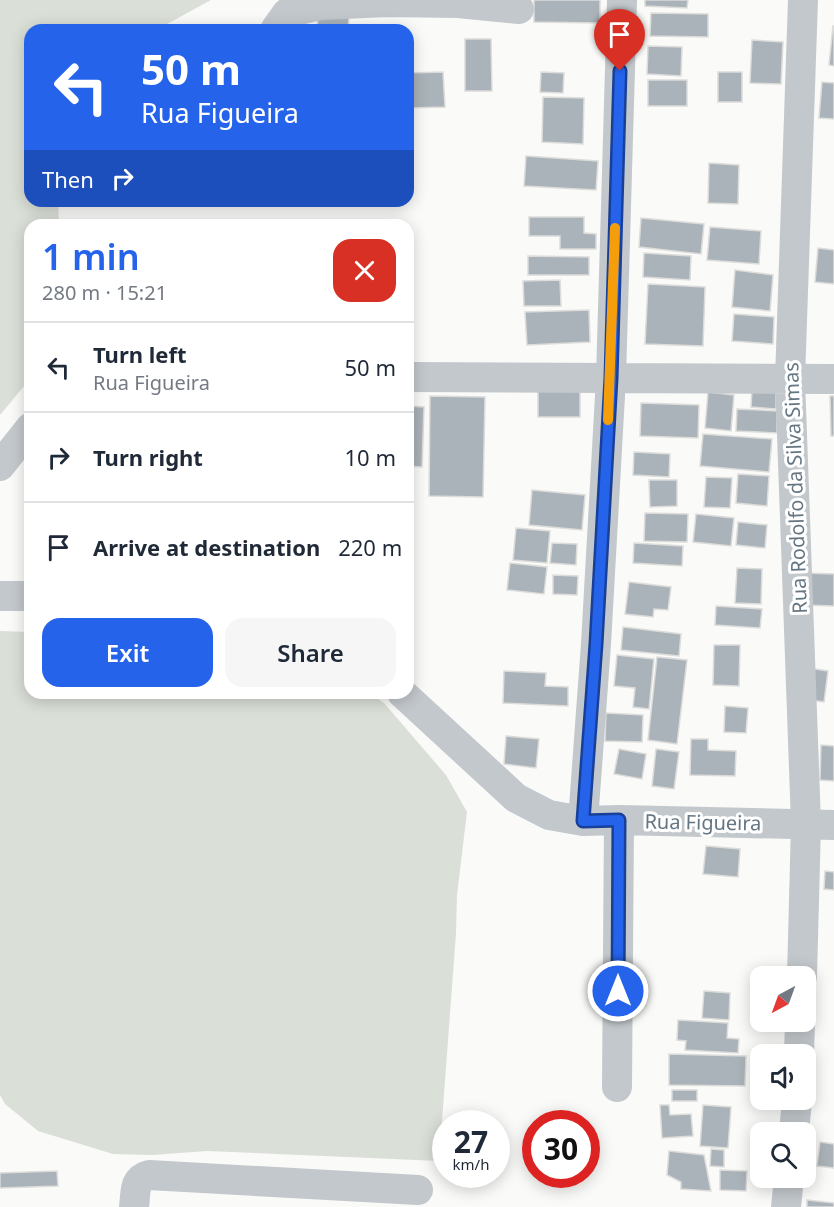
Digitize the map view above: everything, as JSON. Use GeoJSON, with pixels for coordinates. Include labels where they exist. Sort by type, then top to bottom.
{"type":"FeatureCollection","features":[{"type":"Feature","properties":{"kind":"street"},"geometry":{"type":"LineString","coordinates":[[583,821],[597,633],[611,378],[622,0]]}},
{"type":"Feature","properties":{"kind":"street","name":"Rua Rodolfo da Silva Simas"},"geometry":{"type":"LineString","coordinates":[[803,0],[790,379],[820,825],[803,966]]}},
{"type":"Feature","properties":{"kind":"street"},"geometry":{"type":"LineString","coordinates":[[279,24],[287,13],[321,5],[457,1],[519,9]]}},
{"type":"Feature","properties":{"kind":"street"},"geometry":{"type":"LineString","coordinates":[[414,377],[834,379]]}},
{"type":"Feature","properties":{"kind":"street"},"geometry":{"type":"LineString","coordinates":[[0,466],[24,436]]}},
{"type":"Feature","properties":{"kind":"street"},"geometry":{"type":"LineString","coordinates":[[0,596],[24,597]]}},
{"type":"Feature","properties":{"kind":"street","name":"Rua Figueira"},"geometry":{"type":"LineString","coordinates":[[409,699],[516,798],[549,815],[583,821],[820,825]]}},
{"type":"Feature","properties":{"kind":"street"},"geometry":{"type":"LineString","coordinates":[[617,1087],[619,820]]}},
{"type":"Feature","properties":{"kind":"street"},"geometry":{"type":"LineString","coordinates":[[135,1207],[136,1183],[142,1177],[149,1175],[418,1190]]}},
{"type":"Feature","properties":{"kind":"street"},"geometry":{"type":"LineString","coordinates":[[786,1207],[788,1188]]}},
{"type":"Feature","properties":{"kind":"shaded area"},"geometry":{"type":"Polygon","coordinates":[[[0,0],[211,0],[167,24],[24,24],[24,207],[58,207],[59,219],[24,219],[24,386],[0,415],[0,0]]]}},
{"type":"Feature","properties":{"kind":"shaded area"},"geometry":{"type":"Polygon","coordinates":[[[0,631],[24,632],[24,699],[378,699],[384,703],[446,775],[467,812],[457,895],[443,1110],[432,1110],[432,1161],[207,1151],[152,1155],[113,1154],[38,1131],[5,1104],[0,1095],[0,631]]]}},
{"type":"Feature","properties":{"kind":"building"},"geometry":{"type":"Polygon","coordinates":[[[534,0],[600,0],[600,23],[534,22],[534,0]]]}},
{"type":"Feature","properties":{"kind":"building"},"geometry":{"type":"Polygon","coordinates":[[[645,0],[688,0],[687,8],[645,6],[645,0]]]}},
{"type":"Feature","properties":{"kind":"building"},"geometry":{"type":"Polygon","coordinates":[[[651,13],[708,14],[708,37],[650,36],[651,13]]]}},
{"type":"Feature","properties":{"kind":"building"},"geometry":{"type":"Polygon","coordinates":[[[318,16],[349,17],[348,24],[317,24],[318,16]]]}},
{"type":"Feature","properties":{"kind":"building"},"geometry":{"type":"Polygon","coordinates":[[[834,26],[834,66],[829,65],[834,26]]]}},
{"type":"Feature","properties":{"kind":"building"},"geometry":{"type":"Polygon","coordinates":[[[465,39],[491,39],[492,91],[465,91],[465,39]]]}},
{"type":"Feature","properties":{"kind":"building"},"geometry":{"type":"Polygon","coordinates":[[[752,40],[783,42],[781,84],[750,83],[752,40]]]}},
{"type":"Feature","properties":{"kind":"building"},"geometry":{"type":"Polygon","coordinates":[[[648,46],[682,47],[681,76],[647,74],[648,46]]]}},
{"type":"Feature","properties":{"kind":"building"},"geometry":{"type":"Polygon","coordinates":[[[443,72],[445,107],[414,108],[414,73],[443,72]]]}},
{"type":"Feature","properties":{"kind":"building"},"geometry":{"type":"Polygon","coordinates":[[[541,72],[564,73],[563,93],[540,92],[541,72]]]}},
{"type":"Feature","properties":{"kind":"building"},"geometry":{"type":"Polygon","coordinates":[[[718,72],[742,72],[742,102],[718,102],[718,72]]]}},
{"type":"Feature","properties":{"kind":"building"},"geometry":{"type":"Polygon","coordinates":[[[648,80],[687,80],[687,106],[648,106],[648,80]]]}},
{"type":"Feature","properties":{"kind":"building"},"geometry":{"type":"Polygon","coordinates":[[[822,82],[834,83],[834,119],[819,118],[822,82]]]}},
{"type":"Feature","properties":{"kind":"building"},"geometry":{"type":"Polygon","coordinates":[[[543,97],[584,98],[583,144],[542,142],[543,97]]]}},
{"type":"Feature","properties":{"kind":"building"},"geometry":{"type":"Polygon","coordinates":[[[526,156],[598,161],[596,190],[524,186],[526,156]]]}},
{"type":"Feature","properties":{"kind":"building"},"geometry":{"type":"Polygon","coordinates":[[[709,163],[739,165],[738,204],[708,203],[709,163]]]}},
{"type":"Feature","properties":{"kind":"building"},"geometry":{"type":"Polygon","coordinates":[[[529,217],[584,217],[584,233],[596,234],[596,249],[560,249],[560,236],[529,236],[529,217]]]}},
{"type":"Feature","properties":{"kind":"building"},"geometry":{"type":"Polygon","coordinates":[[[641,218],[704,224],[701,254],[639,247],[641,218]]]}},
{"type":"Feature","properties":{"kind":"building"},"geometry":{"type":"Polygon","coordinates":[[[710,227],[761,231],[759,264],[707,260],[710,227]]]}},
{"type":"Feature","properties":{"kind":"building"},"geometry":{"type":"Polygon","coordinates":[[[818,248],[834,250],[834,284],[815,282],[818,248]]]}},
{"type":"Feature","properties":{"kind":"building"},"geometry":{"type":"Polygon","coordinates":[[[644,253],[691,256],[690,280],[643,277],[644,253]]]}},
{"type":"Feature","properties":{"kind":"building"},"geometry":{"type":"Polygon","coordinates":[[[528,256],[589,257],[589,275],[528,275],[528,256]]]}},
{"type":"Feature","properties":{"kind":"building"},"geometry":{"type":"Polygon","coordinates":[[[735,270],[773,275],[770,311],[732,307],[735,270]]]}},
{"type":"Feature","properties":{"kind":"building"},"geometry":{"type":"Polygon","coordinates":[[[560,280],[561,306],[524,306],[523,281],[560,280]]]}},
{"type":"Feature","properties":{"kind":"building"},"geometry":{"type":"Polygon","coordinates":[[[648,284],[705,287],[703,346],[645,344],[648,284]]]}},
{"type":"Feature","properties":{"kind":"building"},"geometry":{"type":"Polygon","coordinates":[[[589,310],[590,342],[527,345],[525,312],[589,310]]]}},
{"type":"Feature","properties":{"kind":"building"},"geometry":{"type":"Polygon","coordinates":[[[734,314],[774,317],[773,344],[732,341],[734,314]]]}},
{"type":"Feature","properties":{"kind":"building"},"geometry":{"type":"Polygon","coordinates":[[[538,383],[580,383],[580,417],[538,417],[538,383]]]}},
{"type":"Feature","properties":{"kind":"building"},"geometry":{"type":"Polygon","coordinates":[[[752,390],[776,392],[776,409],[751,407],[752,390]]]}},
{"type":"Feature","properties":{"kind":"building"},"geometry":{"type":"Polygon","coordinates":[[[708,392],[734,395],[731,431],[705,428],[708,392]]]}},
{"type":"Feature","properties":{"kind":"building"},"geometry":{"type":"Polygon","coordinates":[[[430,396],[485,397],[483,497],[429,496],[430,396]]]}},
{"type":"Feature","properties":{"kind":"building"},"geometry":{"type":"Polygon","coordinates":[[[830,396],[834,396],[834,436],[831,436],[830,396]]]}},
{"type":"Feature","properties":{"kind":"building"},"geometry":{"type":"Polygon","coordinates":[[[641,403],[699,405],[698,438],[640,436],[641,403]]]}},
{"type":"Feature","properties":{"kind":"building"},"geometry":{"type":"Polygon","coordinates":[[[414,406],[424,407],[422,467],[414,466],[414,406]]]}},
{"type":"Feature","properties":{"kind":"building"},"geometry":{"type":"Polygon","coordinates":[[[737,409],[777,411],[777,433],[736,431],[737,409]]]}},
{"type":"Feature","properties":{"kind":"building"},"geometry":{"type":"Polygon","coordinates":[[[703,434],[772,439],[769,472],[700,466],[703,434]]]}},
{"type":"Feature","properties":{"kind":"building"},"geometry":{"type":"Polygon","coordinates":[[[634,452],[670,454],[669,477],[633,475],[634,452]]]}},
{"type":"Feature","properties":{"kind":"building"},"geometry":{"type":"Polygon","coordinates":[[[738,474],[769,476],[767,506],[736,503],[738,474]]]}},
{"type":"Feature","properties":{"kind":"building"},"geometry":{"type":"Polygon","coordinates":[[[706,477],[732,478],[730,508],[704,507],[706,477]]]}},
{"type":"Feature","properties":{"kind":"building"},"geometry":{"type":"Polygon","coordinates":[[[649,480],[677,480],[677,506],[650,507],[649,480]]]}},
{"type":"Feature","properties":{"kind":"building"},"geometry":{"type":"Polygon","coordinates":[[[532,490],[585,495],[582,530],[529,525],[532,490]]]}},
{"type":"Feature","properties":{"kind":"building"},"geometry":{"type":"Polygon","coordinates":[[[645,513],[688,514],[687,542],[644,541],[645,513]]]}},
{"type":"Feature","properties":{"kind":"building"},"geometry":{"type":"Polygon","coordinates":[[[696,514],[734,518],[731,546],[693,542],[696,514]]]}},
{"type":"Feature","properties":{"kind":"building"},"geometry":{"type":"Polygon","coordinates":[[[738,522],[767,525],[765,548],[736,545],[738,522]]]}},
{"type":"Feature","properties":{"kind":"building"},"geometry":{"type":"Polygon","coordinates":[[[516,528],[550,531],[547,563],[513,560],[516,528]]]}},
{"type":"Feature","properties":{"kind":"building"},"geometry":{"type":"Polygon","coordinates":[[[552,543],[577,544],[576,565],[550,563],[552,543]]]}},
{"type":"Feature","properties":{"kind":"building"},"geometry":{"type":"Polygon","coordinates":[[[634,543],[683,546],[682,566],[633,563],[634,543]]]}},
{"type":"Feature","properties":{"kind":"building"},"geometry":{"type":"Polygon","coordinates":[[[510,563],[547,567],[544,594],[507,590],[510,563]]]}},
{"type":"Feature","properties":{"kind":"building"},"geometry":{"type":"Polygon","coordinates":[[[737,568],[762,569],[761,604],[735,603],[737,568]]]}},
{"type":"Feature","properties":{"kind":"building"},"geometry":{"type":"Polygon","coordinates":[[[804,573],[834,574],[834,606],[803,605],[804,573]]]}},
{"type":"Feature","properties":{"kind":"building"},"geometry":{"type":"Polygon","coordinates":[[[553,575],[578,576],[577,595],[553,594],[553,575]]]}},
{"type":"Feature","properties":{"kind":"building"},"geometry":{"type":"Polygon","coordinates":[[[629,582],[671,587],[668,610],[654,609],[653,617],[625,614],[629,582]]]}},
{"type":"Feature","properties":{"kind":"building"},"geometry":{"type":"Polygon","coordinates":[[[716,606],[762,609],[760,628],[715,625],[716,606]]]}},
{"type":"Feature","properties":{"kind":"building"},"geometry":{"type":"Polygon","coordinates":[[[623,627],[681,634],[679,656],[621,650],[623,627]]]}},
{"type":"Feature","properties":{"kind":"building"},"geometry":{"type":"Polygon","coordinates":[[[714,645],[740,645],[739,686],[713,685],[714,645]]]}},
{"type":"Feature","properties":{"kind":"building"},"geometry":{"type":"Polygon","coordinates":[[[617,655],[654,659],[649,709],[633,707],[635,688],[614,686],[617,655]]]}},
{"type":"Feature","properties":{"kind":"building"},"geometry":{"type":"Polygon","coordinates":[[[657,657],[687,660],[677,744],[648,740],[657,657]]]}},
{"type":"Feature","properties":{"kind":"building"},"geometry":{"type":"Polygon","coordinates":[[[802,667],[828,671],[824,702],[797,698],[802,667]]]}},
{"type":"Feature","properties":{"kind":"building"},"geometry":{"type":"Polygon","coordinates":[[[504,671],[546,673],[545,686],[568,687],[568,706],[503,703],[504,671]]]}},
{"type":"Feature","properties":{"kind":"building"},"geometry":{"type":"Polygon","coordinates":[[[725,706],[748,708],[746,733],[724,732],[725,706]]]}},
{"type":"Feature","properties":{"kind":"building"},"geometry":{"type":"Polygon","coordinates":[[[606,713],[643,715],[642,742],[605,741],[606,713]]]}},
{"type":"Feature","properties":{"kind":"building"},"geometry":{"type":"Polygon","coordinates":[[[506,736],[539,739],[536,768],[504,764],[506,736]]]}},
{"type":"Feature","properties":{"kind":"building"},"geometry":{"type":"Polygon","coordinates":[[[691,739],[708,739],[708,750],[736,751],[735,776],[690,775],[691,739]]]}},
{"type":"Feature","properties":{"kind":"building"},"geometry":{"type":"Polygon","coordinates":[[[821,745],[834,746],[834,781],[820,780],[821,745]]]}},
{"type":"Feature","properties":{"kind":"building"},"geometry":{"type":"Polygon","coordinates":[[[619,749],[646,754],[642,779],[614,774],[619,749]]]}},
{"type":"Feature","properties":{"kind":"building"},"geometry":{"type":"Polygon","coordinates":[[[656,749],[679,752],[674,789],[652,786],[656,749]]]}},
{"type":"Feature","properties":{"kind":"building"},"geometry":{"type":"Polygon","coordinates":[[[706,846],[740,849],[738,877],[703,874],[706,846]]]}},
{"type":"Feature","properties":{"kind":"building"},"geometry":{"type":"Polygon","coordinates":[[[825,871],[834,872],[834,890],[824,889],[825,871]]]}},
{"type":"Feature","properties":{"kind":"building"},"geometry":{"type":"Polygon","coordinates":[[[704,991],[730,993],[729,1020],[702,1018],[704,991]]]}},
{"type":"Feature","properties":{"kind":"building"},"geometry":{"type":"Polygon","coordinates":[[[678,1020],[728,1023],[727,1038],[739,1039],[738,1053],[685,1050],[686,1041],[677,1040],[678,1020]]]}},
{"type":"Feature","properties":{"kind":"building"},"geometry":{"type":"Polygon","coordinates":[[[669,1054],[746,1056],[745,1086],[669,1085],[669,1054]]]}},
{"type":"Feature","properties":{"kind":"building"},"geometry":{"type":"Polygon","coordinates":[[[672,1090],[697,1090],[697,1101],[672,1101],[672,1090]]]}},
{"type":"Feature","properties":{"kind":"building"},"geometry":{"type":"Polygon","coordinates":[[[660,1105],[669,1105],[670,1115],[691,1114],[693,1136],[662,1138],[660,1105]]]}},
{"type":"Feature","properties":{"kind":"building"},"geometry":{"type":"Polygon","coordinates":[[[703,1105],[731,1107],[728,1148],[700,1146],[703,1105]]]}},
{"type":"Feature","properties":{"kind":"building"},"geometry":{"type":"Polygon","coordinates":[[[820,1142],[834,1144],[834,1168],[817,1166],[820,1142]]]}},
{"type":"Feature","properties":{"kind":"building"},"geometry":{"type":"Polygon","coordinates":[[[711,1149],[724,1150],[724,1167],[710,1166],[711,1149]]]}},
{"type":"Feature","properties":{"kind":"building"},"geometry":{"type":"Polygon","coordinates":[[[669,1151],[704,1155],[711,1191],[681,1189],[681,1182],[667,1175],[669,1151]]]}},
{"type":"Feature","properties":{"kind":"building"},"geometry":{"type":"Polygon","coordinates":[[[720,1170],[747,1171],[746,1191],[720,1190],[720,1170]]]}},
{"type":"Feature","properties":{"kind":"building"},"geometry":{"type":"Polygon","coordinates":[[[57,1171],[58,1186],[0,1188],[0,1173],[57,1171]]]}},
{"type":"Feature","properties":{"kind":"building"},"geometry":{"type":"Polygon","coordinates":[[[807,1200],[834,1203],[834,1207],[807,1207],[807,1200]]]}},
{"type":"Feature","properties":{"kind":"slow traffic"},"geometry":{"type":"LineString","coordinates":[[608,420],[615,228]]}},
{"type":"Feature","properties":{"kind":"route"},"geometry":{"type":"LineString","coordinates":[[618,991],[619,820],[583,821],[596,644],[611,378],[620,71]]}}]}
